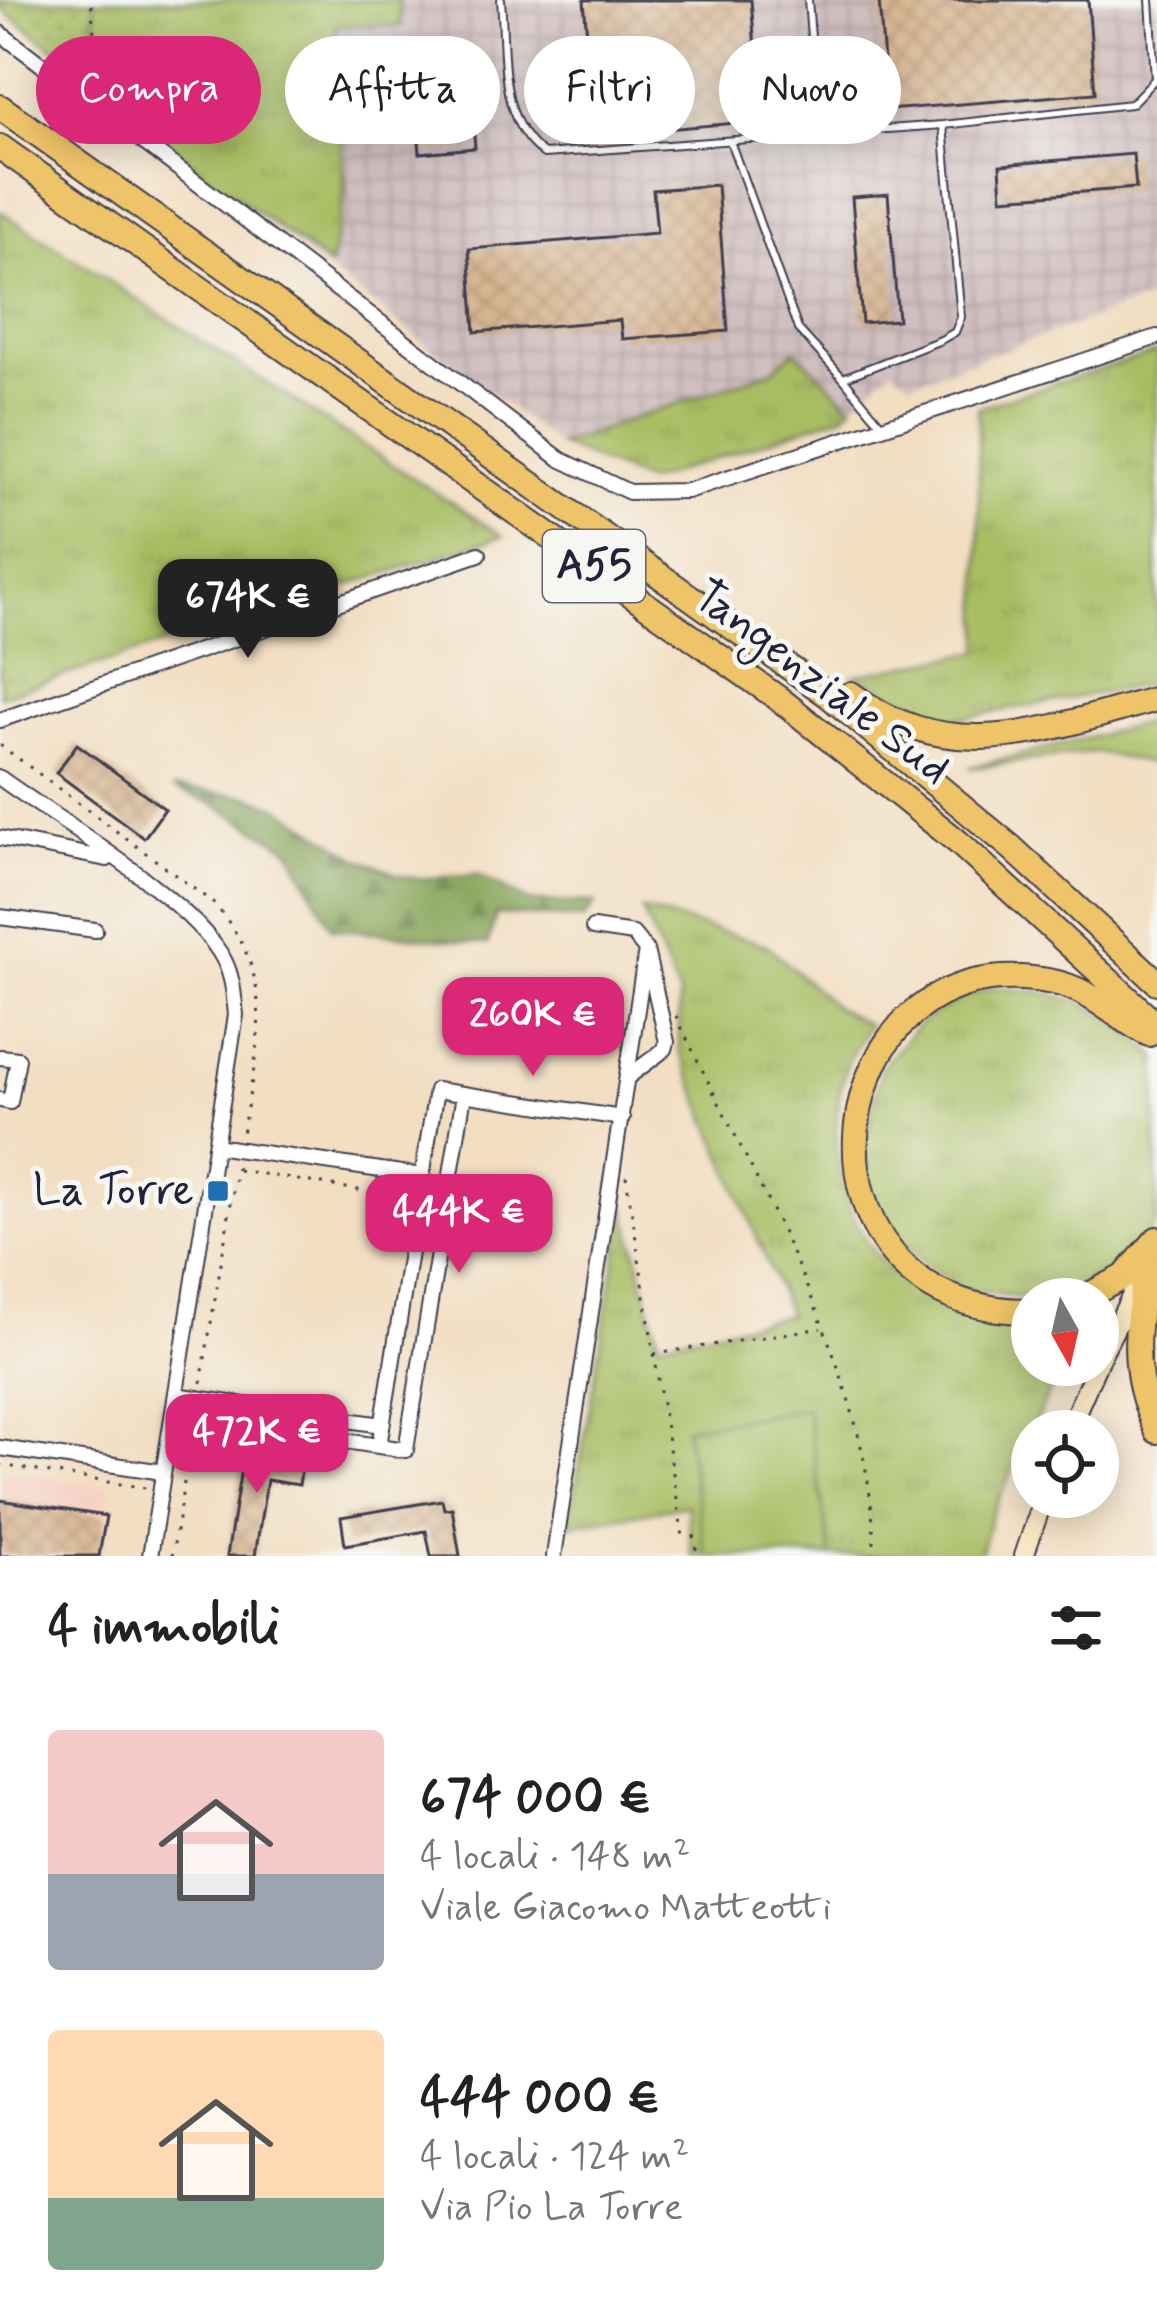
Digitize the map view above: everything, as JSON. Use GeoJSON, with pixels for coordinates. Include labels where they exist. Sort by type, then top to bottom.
{"type":"FeatureCollection","features":[{"type":"Feature","properties":{"kind":"highway","name":"Tangenziale Sud"},"geometry":{"type":"LineString","coordinates":[[0,107],[691,594],[892,746],[1157,982]]}},
{"type":"Feature","properties":{"kind":"highway","name":"Tangenziale Sud"},"geometry":{"type":"LineString","coordinates":[[0,147],[782,700],[958,842],[1157,1025]]}},
{"type":"Feature","properties":{"kind":"highway"},"geometry":{"type":"LineString","coordinates":[[691,594],[783,643],[873,711],[920,733],[1000,737],[1157,699]]}},
{"type":"Feature","properties":{"kind":"highway"},"geometry":{"type":"LineString","coordinates":[[1011,1308],[958,1300],[915,1275],[884,1242],[862,1199],[853,1155],[856,1111],[870,1068],[896,1032],[929,1004],[972,984],[996,979],[1030,978],[1089,993],[1157,1037]]}},
{"type":"Feature","properties":{"kind":"highway"},"geometry":{"type":"LineString","coordinates":[[1119,1280],[1154,1250]]}},
{"type":"Feature","properties":{"kind":"highway"},"geometry":{"type":"LineString","coordinates":[[1154,1250],[1133,1340],[1138,1379],[1157,1431]]}},
{"type":"Feature","properties":{"kind":"main road"},"geometry":{"type":"LineString","coordinates":[[1119,1320],[1154,1250]]}},
{"type":"Feature","properties":{"kind":"main road"},"geometry":{"type":"LineString","coordinates":[[1024,1556],[1037,1518]]}},
{"type":"Feature","properties":{"kind":"street"},"geometry":{"type":"LineString","coordinates":[[0,33],[36,61]]}},
{"type":"Feature","properties":{"kind":"street"},"geometry":{"type":"LineString","coordinates":[[145,144],[560,459],[605,485],[668,495],[1157,337]]}},
{"type":"Feature","properties":{"kind":"street"},"geometry":{"type":"LineString","coordinates":[[0,720],[479,554]]}},
{"type":"Feature","properties":{"kind":"street"},"geometry":{"type":"LineString","coordinates":[[0,778],[192,919],[226,963],[236,1015],[150,1556]]}},
{"type":"Feature","properties":{"kind":"street"},"geometry":{"type":"LineString","coordinates":[[0,838],[113,860]]}},
{"type":"Feature","properties":{"kind":"street"},"geometry":{"type":"LineString","coordinates":[[0,917],[94,930]]}},
{"type":"Feature","properties":{"kind":"street"},"geometry":{"type":"LineString","coordinates":[[593,928],[633,934],[646,950],[668,1013],[665,1049],[628,1077]]}},
{"type":"Feature","properties":{"kind":"street"},"geometry":{"type":"LineString","coordinates":[[554,1556],[646,950]]}},
{"type":"Feature","properties":{"kind":"street"},"geometry":{"type":"LineString","coordinates":[[637,1013],[647,1005],[668,1013]]}},
{"type":"Feature","properties":{"kind":"street"},"geometry":{"type":"LineString","coordinates":[[0,1057],[18,1059],[10,1102],[0,1100]]}},
{"type":"Feature","properties":{"kind":"street"},"geometry":{"type":"LineString","coordinates":[[379,1446],[436,1090],[622,1118]]}},
{"type":"Feature","properties":{"kind":"street"},"geometry":{"type":"LineString","coordinates":[[173,1416],[406,1450],[464,1094]]}},
{"type":"Feature","properties":{"kind":"street"},"geometry":{"type":"LineString","coordinates":[[215,1146],[422,1176]]}},
{"type":"Feature","properties":{"kind":"street"},"geometry":{"type":"LineString","coordinates":[[176,1395],[382,1425]]}},
{"type":"Feature","properties":{"kind":"street"},"geometry":{"type":"LineString","coordinates":[[0,1448],[164,1472]]}},
{"type":"Feature","properties":{"kind":"lane"},"geometry":{"type":"LineString","coordinates":[[501,0],[511,115],[524,140],[544,154],[719,141]]}},
{"type":"Feature","properties":{"kind":"lane"},"geometry":{"type":"LineString","coordinates":[[808,0],[811,36]]}},
{"type":"Feature","properties":{"kind":"lane"},"geometry":{"type":"LineString","coordinates":[[901,127],[1131,104],[1155,79],[1150,0]]}},
{"type":"Feature","properties":{"kind":"lane"},"geometry":{"type":"LineString","coordinates":[[843,378],[956,332],[961,317],[943,124]]}},
{"type":"Feature","properties":{"kind":"lane"},"geometry":{"type":"LineString","coordinates":[[731,144],[798,329],[883,427]]}},
{"type":"Feature","properties":{"kind":"path"},"geometry":{"type":"LineString","coordinates":[[91,0],[94,36]]}},
{"type":"Feature","properties":{"kind":"path"},"geometry":{"type":"LineString","coordinates":[[0,745],[212,902],[239,931],[257,982],[261,1023],[242,1136]]}},
{"type":"Feature","properties":{"kind":"path"},"geometry":{"type":"LineString","coordinates":[[668,1013],[838,1359],[874,1509],[874,1556]]}},
{"type":"Feature","properties":{"kind":"path"},"geometry":{"type":"LineString","coordinates":[[201,1382],[239,1156]]}},
{"type":"Feature","properties":{"kind":"path"},"geometry":{"type":"LineString","coordinates":[[614,1169],[626,1174],[683,1537]]}},
{"type":"Feature","properties":{"kind":"path"},"geometry":{"type":"LineString","coordinates":[[237,1170],[418,1200]]}},
{"type":"Feature","properties":{"kind":"path"},"geometry":{"type":"LineString","coordinates":[[654,1354],[823,1327]]}},
{"type":"Feature","properties":{"kind":"path"},"geometry":{"type":"LineString","coordinates":[[172,1556],[194,1419]]}},
{"type":"Feature","properties":{"kind":"path"},"geometry":{"type":"LineString","coordinates":[[0,1465],[131,1485]]}},
{"type":"Feature","properties":{"kind":"path"},"geometry":{"type":"LineString","coordinates":[[694,1535],[697,1556]]}},
{"type":"Feature","properties":{"kind":"shaded area"},"geometry":{"type":"Polygon","coordinates":[[[94,0],[1157,0],[1157,296],[911,382],[892,368],[842,415],[647,482],[559,445],[163,144],[261,144],[261,36],[96,36],[94,0]]]}},
{"type":"Feature","properties":{"kind":"shaded area"},"geometry":{"type":"Polygon","coordinates":[[[0,1470],[111,1487],[99,1556],[0,1556],[0,1470]]]}},
{"type":"Feature","properties":{"kind":"green space"},"geometry":{"type":"Polygon","coordinates":[[[0,0],[94,0],[96,36],[38,36],[0,8],[0,0]]]}},
{"type":"Feature","properties":{"kind":"green space"},"geometry":{"type":"Polygon","coordinates":[[[94,0],[399,0],[401,26],[336,25],[337,36],[285,36],[285,144],[342,144],[345,192],[330,266],[165,144],[261,144],[261,36],[96,36],[94,0]]]}},
{"type":"Feature","properties":{"kind":"green space"},"geometry":{"type":"Polygon","coordinates":[[[0,211],[503,536],[0,696],[0,211]]]}},
{"type":"Feature","properties":{"kind":"green space"},"geometry":{"type":"Polygon","coordinates":[[[795,350],[852,406],[842,415],[647,482],[559,445],[771,371],[795,350]]]}},
{"type":"Feature","properties":{"kind":"green space"},"geometry":{"type":"Polygon","coordinates":[[[1157,352],[1157,683],[949,720],[855,675],[981,651],[978,407],[1157,352]]]}},
{"type":"Feature","properties":{"kind":"green space"},"geometry":{"type":"Polygon","coordinates":[[[1157,720],[1157,765],[1094,752],[969,768],[1157,720]]]}},
{"type":"Feature","properties":{"kind":"green space"},"geometry":{"type":"Polygon","coordinates":[[[173,788],[247,796],[277,806],[360,859],[398,875],[418,879],[478,874],[529,902],[596,903],[584,919],[496,914],[488,944],[332,928],[290,849],[214,804],[173,788]]]}},
{"type":"Feature","properties":{"kind":"green space"},"geometry":{"type":"Polygon","coordinates":[[[642,910],[767,945],[835,1007],[868,1025],[846,1068],[837,1122],[839,1169],[852,1212],[873,1250],[902,1282],[939,1305],[982,1319],[1011,1320],[1011,1386],[1052,1386],[1041,1410],[1011,1410],[1011,1473],[990,1518],[980,1556],[692,1556],[687,1505],[569,1525],[625,1206],[659,1342],[789,1315],[679,1049],[679,995],[642,910]]]}},
{"type":"Feature","properties":{"kind":"green space"},"geometry":{"type":"Polygon","coordinates":[[[995,988],[1066,997],[1100,1012],[1157,1057],[1157,1221],[1130,1259],[1095,1278],[1011,1278],[1011,1296],[960,1289],[905,1250],[890,1230],[877,1208],[864,1153],[881,1068],[920,1023],[966,996],[995,988]]]}},
{"type":"Feature","properties":{"kind":"green space"},"geometry":{"type":"Polygon","coordinates":[[[806,1408],[831,1556],[706,1556],[685,1428],[806,1408]]]}},
{"type":"Feature","properties":{"kind":"building"},"geometry":{"type":"Polygon","coordinates":[[[584,0],[751,0],[754,36],[719,36],[719,125],[695,127],[695,36],[587,36],[584,0]]]}},
{"type":"Feature","properties":{"kind":"building"},"geometry":{"type":"Polygon","coordinates":[[[879,0],[1088,0],[1095,93],[901,109],[901,36],[882,36],[879,0]]]}},
{"type":"Feature","properties":{"kind":"building"},"geometry":{"type":"Polygon","coordinates":[[[419,144],[475,144],[475,148],[420,153],[419,144]]]}},
{"type":"Feature","properties":{"kind":"building"},"geometry":{"type":"Polygon","coordinates":[[[1133,154],[1136,188],[1002,198],[1000,165],[1133,154]]]}},
{"type":"Feature","properties":{"kind":"building"},"geometry":{"type":"Polygon","coordinates":[[[717,185],[728,331],[622,339],[620,320],[475,332],[469,249],[657,233],[653,190],[717,185]]]}},
{"type":"Feature","properties":{"kind":"building"},"geometry":{"type":"Polygon","coordinates":[[[888,194],[898,320],[862,323],[852,197],[888,194]]]}},
{"type":"Feature","properties":{"kind":"building"},"geometry":{"type":"Polygon","coordinates":[[[77,744],[165,809],[144,838],[56,773],[77,744]]]}},
{"type":"Feature","properties":{"kind":"building"},"geometry":{"type":"Polygon","coordinates":[[[244,1450],[303,1459],[299,1485],[267,1480],[255,1556],[227,1556],[244,1450]]]}},
{"type":"Feature","properties":{"kind":"building"},"geometry":{"type":"Polygon","coordinates":[[[0,1500],[106,1516],[99,1556],[0,1556],[0,1500]]]}},
{"type":"Feature","properties":{"kind":"building"},"geometry":{"type":"Polygon","coordinates":[[[442,1500],[444,1509],[452,1508],[460,1556],[431,1556],[426,1531],[345,1545],[341,1517],[442,1500]]]}},
{"type":"Feature","properties":{"kind":"place","name":"La Torre"},"geometry":{"type":"Point","coordinates":[218,1191]}}]}
